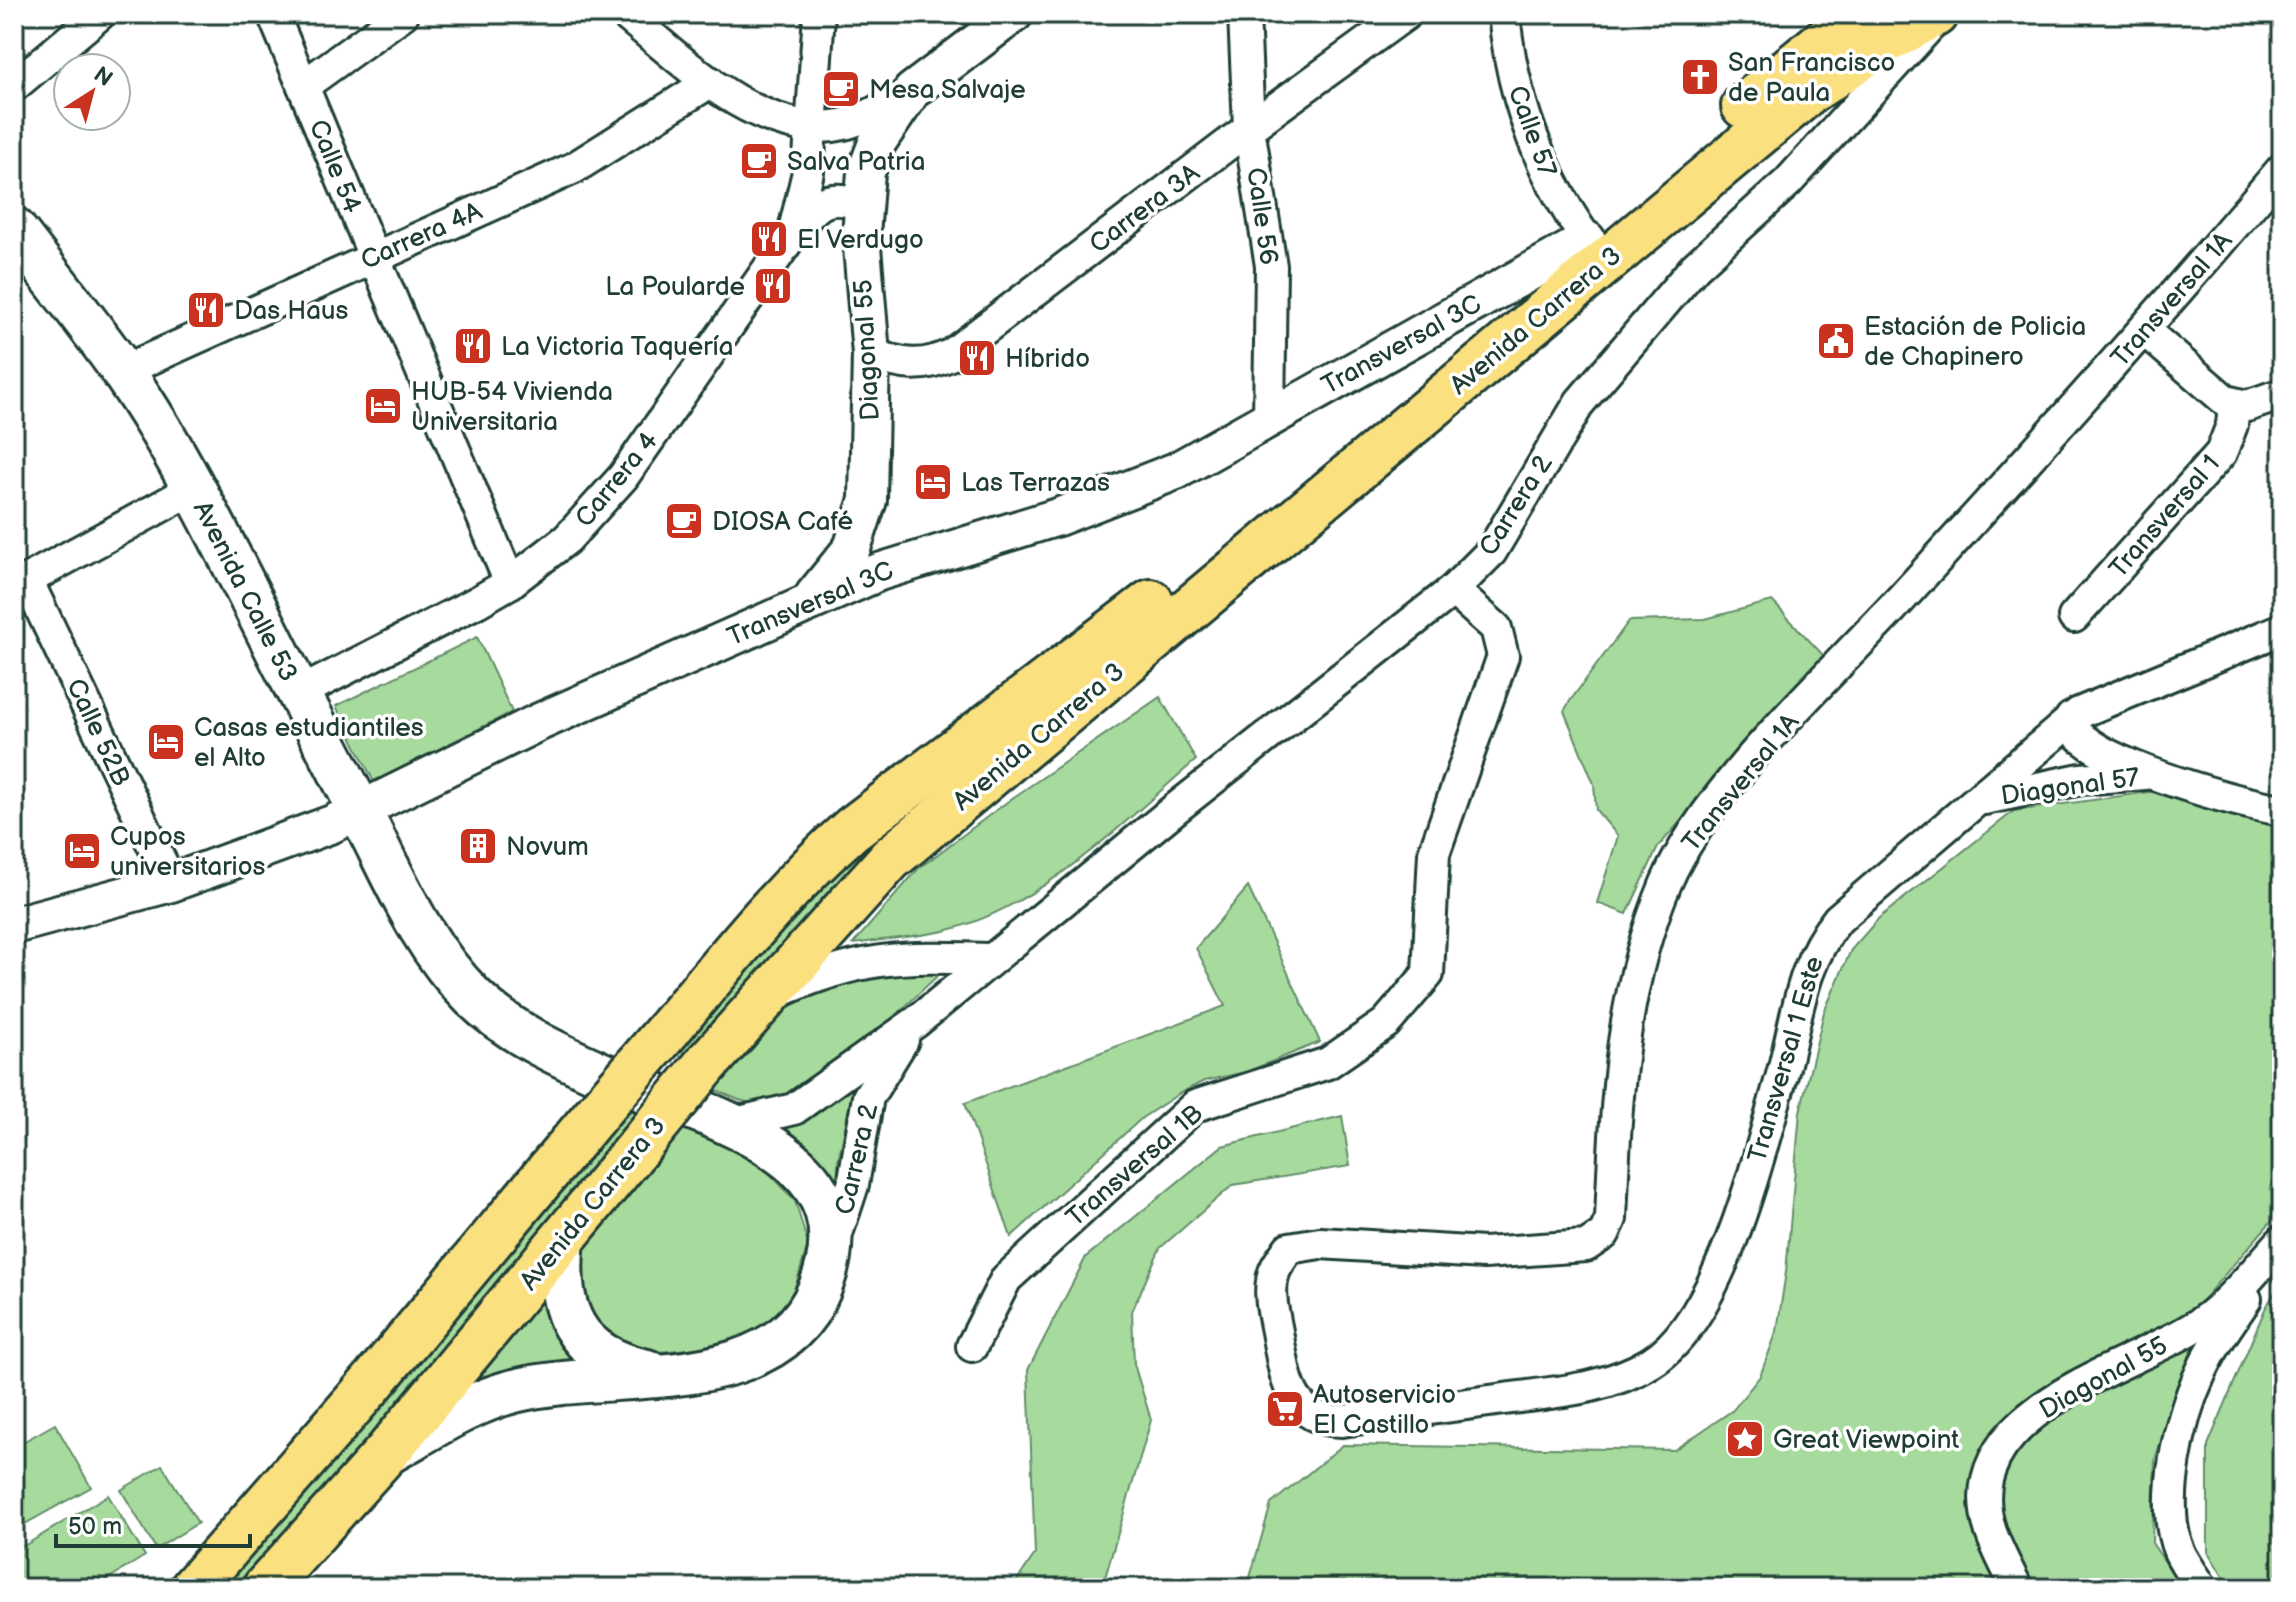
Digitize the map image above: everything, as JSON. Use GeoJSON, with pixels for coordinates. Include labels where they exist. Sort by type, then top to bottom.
{"type":"FeatureCollection","features":[{"type":"Feature","properties":{"kind":"main road","name":"Avenida Carrera 3"},"geometry":{"type":"LineString","coordinates":[[193,1588],[371,1384],[781,896],[852,829],[1110,636],[1857,14]]}},
{"type":"Feature","properties":{"kind":"main road","name":"Avenida Carrera 3"},"geometry":{"type":"LineString","coordinates":[[265,1588],[386,1453],[708,1062],[890,859],[1809,92],[1872,49],[1938,14]]}},
{"type":"Feature","properties":{"kind":"main road","name":"Avenida Calle 53"},"geometry":{"type":"LineString","coordinates":[[14,229],[123,371],[193,489],[412,918],[441,959],[489,1011],[527,1038],[573,1060],[731,1124],[776,1147],[805,1176],[819,1196],[829,1228],[828,1260],[819,1290],[804,1317],[767,1351],[729,1364],[668,1375],[542,1385],[512,1391],[485,1400],[386,1453]]}},
{"type":"Feature","properties":{"kind":"main road","name":"Avenida Calle 53"},"geometry":{"type":"LineString","coordinates":[[563,1239],[561,1279],[573,1326],[588,1345],[607,1358],[668,1375]]}},
{"type":"Feature","properties":{"kind":"street"},"geometry":{"type":"LineString","coordinates":[[14,86],[100,14]]}},
{"type":"Feature","properties":{"kind":"street","name":"Calle 54"},"geometry":{"type":"LineString","coordinates":[[273,14],[510,583]]}},
{"type":"Feature","properties":{"kind":"street"},"geometry":{"type":"LineString","coordinates":[[303,86],[403,14]]}},
{"type":"Feature","properties":{"kind":"street"},"geometry":{"type":"LineString","coordinates":[[625,14],[710,82],[774,117],[832,126],[850,122],[912,91],[1014,14]]}},
{"type":"Feature","properties":{"kind":"street"},"geometry":{"type":"LineString","coordinates":[[794,232],[808,172],[819,14]]}},
{"type":"Feature","properties":{"kind":"street","name":"Calle 56"},"geometry":{"type":"LineString","coordinates":[[1244,14],[1249,128],[1271,266],[1269,419]]}},
{"type":"Feature","properties":{"kind":"street","name":"Carrera 3A"},"geometry":{"type":"LineString","coordinates":[[871,354],[903,366],[935,363],[952,354],[1249,128],[1406,14]]}},
{"type":"Feature","properties":{"kind":"street","name":"Calle 57"},"geometry":{"type":"LineString","coordinates":[[1504,14],[1508,53],[1524,123],[1546,174],[1587,240]]}},
{"type":"Feature","properties":{"kind":"street","name":"Carrera 2"},"geometry":{"type":"LineString","coordinates":[[731,1124],[794,1109],[916,1022],[988,959],[1453,590],[1491,552],[1580,402],[1695,267],[1788,182],[1938,14]]}},
{"type":"Feature","properties":{"kind":"street","name":"Carrera 4A"},"geometry":{"type":"LineString","coordinates":[[123,371],[372,256],[574,168],[710,82]]}},
{"type":"Feature","properties":{"kind":"street","name":"Diagonal 55"},"geometry":{"type":"LineString","coordinates":[[808,602],[838,569],[862,525],[871,475],[871,354],[861,267],[861,204],[866,172],[877,143],[912,91]]}},
{"type":"Feature","properties":{"kind":"street","name":"Transversal 1A"},"geometry":{"type":"LineString","coordinates":[[1309,1414],[1295,1400],[1287,1384],[1271,1299],[1274,1270],[1289,1248],[1301,1244],[1484,1253],[1586,1246],[1604,1234],[1611,1219],[1624,1028],[1657,908],[1682,850],[1760,751],[2145,331],[2282,169]]}},
{"type":"Feature","properties":{"kind":"street","name":"Carrera 4"},"geometry":{"type":"LineString","coordinates":[[299,693],[510,583],[567,539],[623,477],[816,205],[829,199],[861,204]]}},
{"type":"Feature","properties":{"kind":"street","name":"Transversal 3C"},"geometry":{"type":"LineString","coordinates":[[14,925],[171,883],[360,812],[537,723],[879,572],[1111,499],[1176,471],[1587,240]]}},
{"type":"Feature","properties":{"kind":"street"},"geometry":{"type":"LineString","coordinates":[[2145,331],[2215,393],[2234,405],[2254,405],[2282,394]]}},
{"type":"Feature","properties":{"kind":"street","name":"Transversal 1"},"geometry":{"type":"LineString","coordinates":[[2074,617],[2221,453],[2232,425],[2234,405]]}},
{"type":"Feature","properties":{"kind":"street"},"geometry":{"type":"LineString","coordinates":[[20,583],[193,489]]}},
{"type":"Feature","properties":{"kind":"street","name":"Calle 52B"},"geometry":{"type":"LineString","coordinates":[[20,583],[171,883]]}},
{"type":"Feature","properties":{"kind":"street","name":"Transversal 1B"},"geometry":{"type":"LineString","coordinates":[[972,1346],[1006,1279],[1195,1106],[1328,1063],[1386,1023],[1428,974],[1434,853],[1503,656],[1496,628],[1453,590]]}},
{"type":"Feature","properties":{"kind":"street","name":"Transversal 1 Este"},"geometry":{"type":"LineString","coordinates":[[1309,1414],[1325,1421],[1342,1421],[1600,1385],[1652,1362],[1697,1312],[1723,1260],[1765,1133],[1800,991],[1817,947],[1852,906],[1981,799],[2071,718],[2095,703],[2282,629]]}},
{"type":"Feature","properties":{"kind":"street","name":"Diagonal 57"},"geometry":{"type":"LineString","coordinates":[[2071,718],[2073,727],[2088,743],[2159,774],[2282,810]]}},
{"type":"Feature","properties":{"kind":"street","name":"Diagonal 57"},"geometry":{"type":"LineString","coordinates":[[1981,799],[2081,779],[2159,774]]}},
{"type":"Feature","properties":{"kind":"street"},"geometry":{"type":"LineString","coordinates":[[761,1001],[814,977],[879,959],[988,959]]}},
{"type":"Feature","properties":{"kind":"street","name":"Carrera 2"},"geometry":{"type":"LineString","coordinates":[[828,1260],[853,1185],[868,1097],[881,1071],[916,1022]]}},
{"type":"Feature","properties":{"kind":"street"},"geometry":{"type":"LineString","coordinates":[[2202,1588],[2179,1552],[2171,1510],[2187,1408],[2201,1372],[2223,1331],[2282,1243]]}},
{"type":"Feature","properties":{"kind":"street","name":"Diagonal 55"},"geometry":{"type":"LineString","coordinates":[[2017,1588],[1990,1530],[1987,1502],[1987,1477],[1998,1451],[2012,1432],[2078,1386],[2200,1323],[2282,1243]]}},
{"type":"Feature","properties":{"kind":"green space"},"geometry":{"type":"Polygon","coordinates":[[[1772,601],[1824,656],[1658,847],[1627,914],[1597,903],[1618,836],[1596,810],[1594,784],[1564,711],[1629,621],[1705,619],[1772,601]]]}},
{"type":"Feature","properties":{"kind":"green space"},"geometry":{"type":"Polygon","coordinates":[[[477,637],[512,712],[374,782],[336,706],[477,637]]]}},
{"type":"Feature","properties":{"kind":"green space"},"geometry":{"type":"Polygon","coordinates":[[[1133,638],[692,1059],[670,1053],[813,882],[1133,638]]]}},
{"type":"Feature","properties":{"kind":"green space"},"geometry":{"type":"Polygon","coordinates":[[[1160,697],[1196,760],[1079,860],[1014,903],[980,920],[944,931],[853,944],[918,869],[1011,799],[1160,697]]]}},
{"type":"Feature","properties":{"kind":"green space"},"geometry":{"type":"Polygon","coordinates":[[[2164,790],[2282,819],[2282,1209],[2178,1328],[2192,1348],[2155,1459],[2152,1543],[2183,1588],[1247,1588],[1271,1504],[1343,1445],[1674,1450],[1733,1410],[1760,1376],[1777,1331],[1786,1272],[1800,1112],[1824,1012],[1851,950],[1879,918],[2014,811],[2164,790]]]}},
{"type":"Feature","properties":{"kind":"green space"},"geometry":{"type":"Polygon","coordinates":[[[1248,887],[1320,1042],[1246,1072],[1204,1081],[1180,1093],[1142,1118],[1011,1237],[965,1103],[1225,1006],[1196,948],[1248,887]]]}},
{"type":"Feature","properties":{"kind":"green space"},"geometry":{"type":"Polygon","coordinates":[[[948,966],[858,1049],[806,1086],[780,1098],[756,1103],[715,1090],[770,1023],[786,1008],[823,984],[869,972],[948,966]]]}},
{"type":"Feature","properties":{"kind":"green space"},"geometry":{"type":"Polygon","coordinates":[[[853,1089],[838,1161],[837,1205],[779,1127],[853,1089]]]}},
{"type":"Feature","properties":{"kind":"green space"},"geometry":{"type":"Polygon","coordinates":[[[625,1107],[642,1116],[243,1588],[213,1588],[625,1107]]]}},
{"type":"Feature","properties":{"kind":"green space"},"geometry":{"type":"Polygon","coordinates":[[[1342,1116],[1350,1166],[1233,1185],[1160,1248],[1132,1311],[1134,1364],[1151,1420],[1102,1588],[1012,1588],[1035,1554],[1028,1370],[1086,1257],[1222,1146],[1342,1116]]]}},
{"type":"Feature","properties":{"kind":"green space"},"geometry":{"type":"Polygon","coordinates":[[[681,1126],[727,1142],[766,1169],[795,1201],[808,1244],[792,1298],[758,1331],[719,1346],[659,1352],[604,1333],[577,1301],[574,1270],[589,1235],[681,1126]]]}},
{"type":"Feature","properties":{"kind":"green space"},"geometry":{"type":"Polygon","coordinates":[[[2282,1280],[2282,1588],[2230,1588],[2208,1552],[2208,1445],[2265,1309],[2282,1280]]]}},
{"type":"Feature","properties":{"kind":"green space"},"geometry":{"type":"Polygon","coordinates":[[[543,1289],[588,1369],[504,1371],[457,1393],[543,1289]]]}},
{"type":"Feature","properties":{"kind":"green space"},"geometry":{"type":"Polygon","coordinates":[[[55,1424],[91,1487],[14,1530],[14,1447],[55,1424]]]}},
{"type":"Feature","properties":{"kind":"green space"},"geometry":{"type":"Polygon","coordinates":[[[162,1465],[198,1523],[156,1549],[121,1490],[162,1465]]]}},
{"type":"Feature","properties":{"kind":"green space"},"geometry":{"type":"Polygon","coordinates":[[[108,1495],[145,1556],[93,1588],[14,1588],[14,1552],[108,1495]]]}},
{"type":"Feature","properties":{"kind":"place","name":"San Francisco de Paula"},"geometry":{"type":"Point","coordinates":[1700,77]}},
{"type":"Feature","properties":{"kind":"place","name":"Mesa Salvaje"},"geometry":{"type":"Point","coordinates":[841,89]}},
{"type":"Feature","properties":{"kind":"place","name":"Salva Patria"},"geometry":{"type":"Point","coordinates":[759,161]}},
{"type":"Feature","properties":{"kind":"place","name":"El Verdugo"},"geometry":{"type":"Point","coordinates":[769,239]}},
{"type":"Feature","properties":{"kind":"place","name":"La Poularde"},"geometry":{"type":"Point","coordinates":[773,286]}},
{"type":"Feature","properties":{"kind":"place","name":"Das Haus"},"geometry":{"type":"Point","coordinates":[206,310]}},
{"type":"Feature","properties":{"kind":"place","name":"Estación de Policia de Chapinero"},"geometry":{"type":"Point","coordinates":[1836,341]}},
{"type":"Feature","properties":{"kind":"place","name":"La Victoria Taquería"},"geometry":{"type":"Point","coordinates":[473,346]}},
{"type":"Feature","properties":{"kind":"place","name":"Híbrido"},"geometry":{"type":"Point","coordinates":[977,358]}},
{"type":"Feature","properties":{"kind":"place","name":"HUB-54 Vivienda Universitaria"},"geometry":{"type":"Point","coordinates":[383,406]}},
{"type":"Feature","properties":{"kind":"place","name":"Las Terrazas"},"geometry":{"type":"Point","coordinates":[933,482]}},
{"type":"Feature","properties":{"kind":"place","name":"DIOSA Café"},"geometry":{"type":"Point","coordinates":[684,521]}},
{"type":"Feature","properties":{"kind":"place","name":"Casas estudiantiles el Alto"},"geometry":{"type":"Point","coordinates":[166,742]}},
{"type":"Feature","properties":{"kind":"place","name":"Novum"},"geometry":{"type":"Point","coordinates":[478,846]}},
{"type":"Feature","properties":{"kind":"place","name":"Cupos universitarios"},"geometry":{"type":"Point","coordinates":[82,851]}},
{"type":"Feature","properties":{"kind":"place","name":"Autoservicio El Castillo"},"geometry":{"type":"Point","coordinates":[1285,1409]}},
{"type":"Feature","properties":{"kind":"place","name":"Great Viewpoint"},"geometry":{"type":"Point","coordinates":[1745,1439]}}]}
